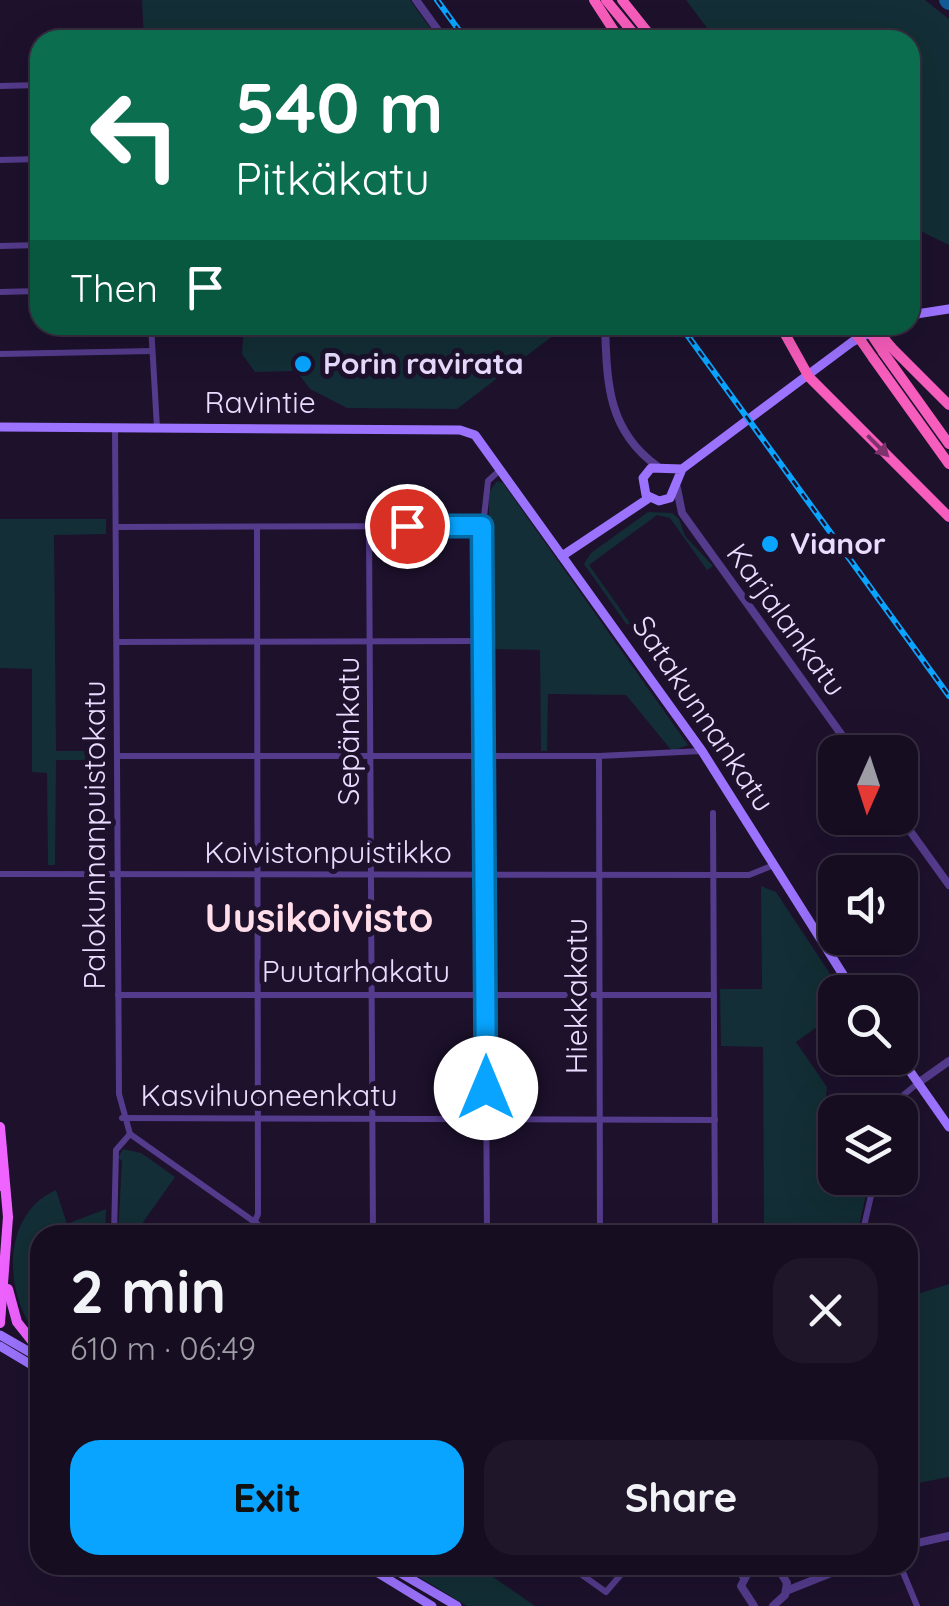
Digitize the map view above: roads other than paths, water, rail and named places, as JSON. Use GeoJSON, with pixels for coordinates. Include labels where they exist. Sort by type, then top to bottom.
{"type":"FeatureCollection","features":[{"type":"Feature","properties":{"kind":"highway"},"geometry":{"type":"LineString","coordinates":[[594,0],[614,30]]}},
{"type":"Feature","properties":{"kind":"highway"},"geometry":{"type":"LineString","coordinates":[[606,0],[631,30]]}},
{"type":"Feature","properties":{"kind":"highway"},"geometry":{"type":"LineString","coordinates":[[622,0],[646,30]]}},
{"type":"Feature","properties":{"kind":"highway"},"geometry":{"type":"LineString","coordinates":[[786,335],[809,377],[949,518]]}},
{"type":"Feature","properties":{"kind":"highway"},"geometry":{"type":"LineString","coordinates":[[862,335],[949,405]]}},
{"type":"Feature","properties":{"kind":"highway"},"geometry":{"type":"LineString","coordinates":[[872,335],[949,444]]}},
{"type":"Feature","properties":{"kind":"highway"},"geometry":{"type":"LineString","coordinates":[[877,335],[949,464]]}},
{"type":"Feature","properties":{"kind":"main road"},"geometry":{"type":"LineString","coordinates":[[920,313],[949,309]]}},
{"type":"Feature","properties":{"kind":"main road"},"geometry":{"type":"LineString","coordinates":[[649,491],[670,498],[682,469],[865,335]]}},
{"type":"Feature","properties":{"kind":"main road","name":"Ravintie"},"geometry":{"type":"LineString","coordinates":[[0,428],[460,430],[479,438],[502,468]]}},
{"type":"Feature","properties":{"kind":"main road"},"geometry":{"type":"LineString","coordinates":[[662,466],[682,469]]}},
{"type":"Feature","properties":{"kind":"main road"},"geometry":{"type":"LineString","coordinates":[[662,466],[678,485]]}},
{"type":"Feature","properties":{"kind":"main road"},"geometry":{"type":"LineString","coordinates":[[562,556],[649,491],[662,466]]}},
{"type":"Feature","properties":{"kind":"main road","name":"Satakunnankatu"},"geometry":{"type":"LineString","coordinates":[[502,468],[702,752],[843,975]]}},
{"type":"Feature","properties":{"kind":"main road"},"geometry":{"type":"LineString","coordinates":[[912,1075],[949,1127]]}},
{"type":"Feature","properties":{"kind":"main road"},"geometry":{"type":"LineString","coordinates":[[0,1127],[8,1176],[0,1323]]}},
{"type":"Feature","properties":{"kind":"main road"},"geometry":{"type":"LineString","coordinates":[[0,1186],[3,1154]]}},
{"type":"Feature","properties":{"kind":"main road"},"geometry":{"type":"LineString","coordinates":[[6,1258],[13,1314],[30,1340]]}},
{"type":"Feature","properties":{"kind":"main road"},"geometry":{"type":"LineString","coordinates":[[0,1336],[30,1350]]}},
{"type":"Feature","properties":{"kind":"main road"},"geometry":{"type":"LineString","coordinates":[[0,1346],[30,1364]]}},
{"type":"Feature","properties":{"kind":"main road"},"geometry":{"type":"LineString","coordinates":[[381,1575],[432,1606]]}},
{"type":"Feature","properties":{"kind":"main road"},"geometry":{"type":"LineString","coordinates":[[404,1575],[457,1606]]}},
{"type":"Feature","properties":{"kind":"street"},"geometry":{"type":"LineString","coordinates":[[416,0],[438,30]]}},
{"type":"Feature","properties":{"kind":"street"},"geometry":{"type":"LineString","coordinates":[[0,86],[30,85]]}},
{"type":"Feature","properties":{"kind":"street"},"geometry":{"type":"LineString","coordinates":[[0,160],[30,159]]}},
{"type":"Feature","properties":{"kind":"street"},"geometry":{"type":"LineString","coordinates":[[0,246],[30,246]]}},
{"type":"Feature","properties":{"kind":"street"},"geometry":{"type":"LineString","coordinates":[[0,292],[30,291]]}},
{"type":"Feature","properties":{"kind":"street"},"geometry":{"type":"LineString","coordinates":[[151,335],[157,428]]}},
{"type":"Feature","properties":{"kind":"street"},"geometry":{"type":"LineString","coordinates":[[606,335],[609,402],[640,453],[649,491]]}},
{"type":"Feature","properties":{"kind":"street"},"geometry":{"type":"LineString","coordinates":[[0,354],[152,351]]}},
{"type":"Feature","properties":{"kind":"street","name":"Palokunnanpuistokatu"},"geometry":{"type":"LineString","coordinates":[[115,428],[118,995],[122,1118],[130,1134]]}},
{"type":"Feature","properties":{"kind":"street"},"geometry":{"type":"LineString","coordinates":[[640,453],[662,466]]}},
{"type":"Feature","properties":{"kind":"street"},"geometry":{"type":"LineString","coordinates":[[486,1225],[482,526],[488,482],[502,468]]}},
{"type":"Feature","properties":{"kind":"street","name":"Karjalankatu"},"geometry":{"type":"LineString","coordinates":[[678,485],[682,513]]}},
{"type":"Feature","properties":{"kind":"street","name":"Karjalankatu"},"geometry":{"type":"LineString","coordinates":[[649,491],[682,513],[842,735]]}},
{"type":"Feature","properties":{"kind":"street","name":"Sepänkatu"},"geometry":{"type":"LineString","coordinates":[[369,526],[373,1225]]}},
{"type":"Feature","properties":{"kind":"street"},"geometry":{"type":"LineString","coordinates":[[116,527],[482,526]]}},
{"type":"Feature","properties":{"kind":"street"},"geometry":{"type":"LineString","coordinates":[[256,1224],[257,527]]}},
{"type":"Feature","properties":{"kind":"street"},"geometry":{"type":"LineString","coordinates":[[117,642],[484,641]]}},
{"type":"Feature","properties":{"kind":"street"},"geometry":{"type":"LineString","coordinates":[[117,756],[485,757],[702,752]]}},
{"type":"Feature","properties":{"kind":"street","name":"Hiekkakatu"},"geometry":{"type":"LineString","coordinates":[[599,756],[600,1225]]}},
{"type":"Feature","properties":{"kind":"street"},"geometry":{"type":"LineString","coordinates":[[713,813],[715,1225]]}},
{"type":"Feature","properties":{"kind":"street"},"geometry":{"type":"LineString","coordinates":[[913,835],[949,885]]}},
{"type":"Feature","properties":{"kind":"street","name":"Koivistonpuistikko"},"geometry":{"type":"LineString","coordinates":[[0,874],[750,875],[774,864]]}},
{"type":"Feature","properties":{"kind":"street","name":"Puutarhakatu"},"geometry":{"type":"LineString","coordinates":[[118,995],[714,995]]}},
{"type":"Feature","properties":{"kind":"street"},"geometry":{"type":"LineString","coordinates":[[903,1095],[949,1061]]}},
{"type":"Feature","properties":{"kind":"street","name":"Kasvihuoneenkatu"},"geometry":{"type":"LineString","coordinates":[[122,1118],[715,1120]]}},
{"type":"Feature","properties":{"kind":"street"},"geometry":{"type":"LineString","coordinates":[[114,1225],[116,1150],[130,1134],[256,1224]]}},
{"type":"Feature","properties":{"kind":"street"},"geometry":{"type":"LineString","coordinates":[[864,1225],[871,1195]]}},
{"type":"Feature","properties":{"kind":"street"},"geometry":{"type":"LineString","coordinates":[[918,1544],[949,1536]]}},
{"type":"Feature","properties":{"kind":"street"},"geometry":{"type":"LineString","coordinates":[[582,1575],[606,1592],[620,1575]]}},
{"type":"Feature","properties":{"kind":"street"},"geometry":{"type":"LineString","coordinates":[[738,1605],[745,1575]]}},
{"type":"Feature","properties":{"kind":"street"},"geometry":{"type":"LineString","coordinates":[[783,1575],[786,1591]]}},
{"type":"Feature","properties":{"kind":"street"},"geometry":{"type":"LineString","coordinates":[[797,1575],[809,1579]]}},
{"type":"Feature","properties":{"kind":"street"},"geometry":{"type":"LineString","coordinates":[[778,1605],[786,1591],[821,1575]]}},
{"type":"Feature","properties":{"kind":"street"},"geometry":{"type":"LineString","coordinates":[[904,1575],[918,1606]]}},
{"type":"Feature","properties":{"kind":"street"},"geometry":{"type":"LineString","coordinates":[[743,1594],[754,1606]]}},
{"type":"Feature","properties":{"kind":"railway"},"geometry":{"type":"LineString","coordinates":[[437,0],[459,30]]}},
{"type":"Feature","properties":{"kind":"railway"},"geometry":{"type":"LineString","coordinates":[[687,335],[949,696]]}},
{"type":"Feature","properties":{"kind":"place","name":"Porin ravirata"},"geometry":{"type":"Point","coordinates":[303,364]}},
{"type":"Feature","properties":{"kind":"place","name":"Vianor"},"geometry":{"type":"Point","coordinates":[770,544]}},
{"type":"Feature","properties":{"kind":"district","name":"Uusikoivisto"},"geometry":{"type":"Point","coordinates":[319,918]}}]}
